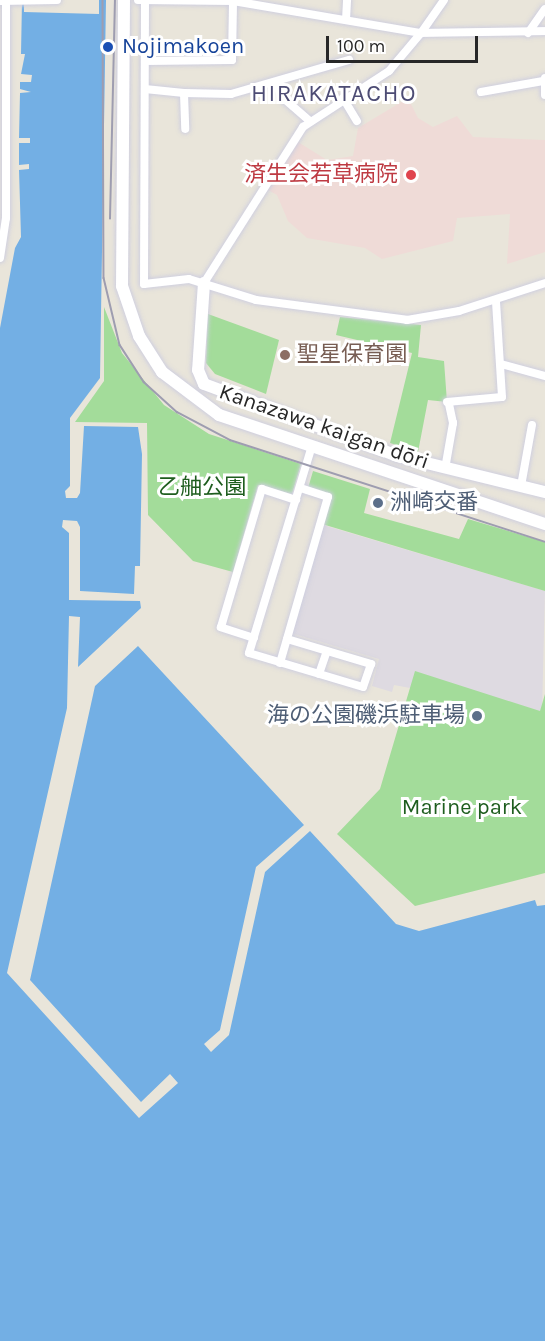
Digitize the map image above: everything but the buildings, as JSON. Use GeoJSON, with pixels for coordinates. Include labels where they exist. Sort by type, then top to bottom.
{"type":"FeatureCollection","features":[{"type":"Feature","properties":{"kind":"street"},"geometry":{"type":"LineString","coordinates":[[0,258],[6,218],[3,102],[6,0]]}},
{"type":"Feature","properties":{"kind":"street"},"geometry":{"type":"LineString","coordinates":[[0,1],[57,0]]}},
{"type":"Feature","properties":{"kind":"street"},"geometry":{"type":"LineString","coordinates":[[124,0],[119,259],[129,313],[162,372],[196,402],[235,421],[545,524]]}},
{"type":"Feature","properties":{"kind":"street"},"geometry":{"type":"LineString","coordinates":[[545,31],[421,33],[233,1],[142,0],[145,62],[144,284],[189,279],[256,300],[407,320],[496,301],[545,283]]}},
{"type":"Feature","properties":{"kind":"street"},"geometry":{"type":"LineString","coordinates":[[346,20],[347,0]]}},
{"type":"Feature","properties":{"kind":"street"},"geometry":{"type":"LineString","coordinates":[[204,283],[310,121],[389,71],[421,33],[444,0]]}},
{"type":"Feature","properties":{"kind":"street"},"geometry":{"type":"LineString","coordinates":[[145,62],[232,60],[233,1]]}},
{"type":"Feature","properties":{"kind":"street"},"geometry":{"type":"LineString","coordinates":[[528,33],[545,9]]}},
{"type":"Feature","properties":{"kind":"street"},"geometry":{"type":"LineString","coordinates":[[145,89],[222,96],[349,60]]}},
{"type":"Feature","properties":{"kind":"street"},"geometry":{"type":"LineString","coordinates":[[481,92],[544,79],[545,92]]}},
{"type":"Feature","properties":{"kind":"street"},"geometry":{"type":"LineString","coordinates":[[276,82],[281,96],[310,121]]}},
{"type":"Feature","properties":{"kind":"street"},"geometry":{"type":"LineString","coordinates":[[184,93],[185,129]]}},
{"type":"Feature","properties":{"kind":"street"},"geometry":{"type":"LineString","coordinates":[[343,98],[357,121]]}},
{"type":"Feature","properties":{"kind":"street","name":"Kanazawa kaigan dōri"},"geometry":{"type":"LineString","coordinates":[[204,283],[198,371],[204,384],[338,437],[445,469],[545,492]]}},
{"type":"Feature","properties":{"kind":"street"},"geometry":{"type":"LineString","coordinates":[[445,469],[453,423],[448,403],[502,397],[496,301]]}},
{"type":"Feature","properties":{"kind":"street"},"geometry":{"type":"LineString","coordinates":[[501,364],[545,376]]}},
{"type":"Feature","properties":{"kind":"street"},"geometry":{"type":"LineString","coordinates":[[522,486],[532,425]]}},
{"type":"Feature","properties":{"kind":"street"},"geometry":{"type":"LineString","coordinates":[[287,639],[371,664],[363,687],[249,652],[312,446]]}},
{"type":"Feature","properties":{"kind":"street"},"geometry":{"type":"LineString","coordinates":[[280,663],[328,497],[300,488]]}},
{"type":"Feature","properties":{"kind":"street"},"geometry":{"type":"LineString","coordinates":[[254,638],[221,627],[262,489],[296,500]]}},
{"type":"Feature","properties":{"kind":"street"},"geometry":{"type":"LineString","coordinates":[[319,674],[327,651]]}},
{"type":"Feature","properties":{"kind":"shaded area","name":"済生会若草病院"},"geometry":{"type":"Polygon","coordinates":[[[408,98],[418,118],[433,127],[457,116],[473,137],[545,140],[545,252],[507,264],[510,214],[457,218],[453,241],[382,259],[365,248],[307,238],[288,221],[277,195],[268,190],[298,142],[327,160],[353,156],[358,128],[408,98]]]}},
{"type":"Feature","properties":{"kind":"shaded area"},"geometry":{"type":"Polygon","coordinates":[[[323,525],[545,591],[542,712],[394,685],[392,692],[372,686],[379,659],[291,633],[323,525]]]}},
{"type":"Feature","properties":{"kind":"green space","name":"乙舳公園"},"geometry":{"type":"Polygon","coordinates":[[[104,307],[122,353],[164,405],[209,434],[301,464],[292,494],[258,485],[233,572],[193,561],[148,515],[147,423],[75,422],[104,381],[104,307]]]}},
{"type":"Feature","properties":{"kind":"green space"},"geometry":{"type":"Polygon","coordinates":[[[208,314],[279,340],[266,394],[215,374],[206,363],[208,314]]]}},
{"type":"Feature","properties":{"kind":"green space"},"geometry":{"type":"Polygon","coordinates":[[[340,317],[421,325],[418,357],[444,361],[447,402],[428,400],[418,452],[390,443],[412,353],[336,335],[340,317]]]}},
{"type":"Feature","properties":{"kind":"green space"},"geometry":{"type":"Polygon","coordinates":[[[313,471],[370,489],[364,513],[459,539],[468,519],[545,542],[545,591],[322,524],[330,495],[308,488],[313,471]]]}},
{"type":"Feature","properties":{"kind":"green space","name":"Marine park"},"geometry":{"type":"Polygon","coordinates":[[[415,671],[540,711],[545,694],[545,873],[415,906],[337,834],[380,789],[415,671]]]}},
{"type":"Feature","properties":{"kind":"water"},"geometry":{"type":"Polygon","coordinates":[[[22,0],[106,0],[100,378],[70,418],[70,486],[65,491],[66,498],[77,498],[80,493],[84,426],[138,427],[142,454],[140,566],[135,566],[134,594],[80,591],[80,527],[77,521],[63,520],[62,527],[69,533],[69,600],[140,601],[141,608],[78,667],[80,617],[69,616],[67,708],[7,973],[139,1118],[178,1083],[170,1074],[141,1102],[30,980],[95,686],[138,646],[304,825],[256,867],[220,1030],[204,1044],[211,1052],[229,1035],[265,872],[310,831],[396,924],[419,931],[535,900],[537,906],[545,905],[545,1341],[0,1341],[0,328],[15,248],[21,237],[19,170],[29,169],[29,164],[19,165],[19,143],[30,143],[30,138],[19,138],[20,93],[31,92],[20,89],[20,82],[31,82],[32,75],[21,74],[25,54],[21,54],[22,0]]]}},
{"type":"Feature","properties":{"kind":"pier"},"geometry":{"type":"Polygon","coordinates":[[[24,0],[99,0],[99,14],[24,12],[24,0]]]}},
{"type":"Feature","properties":{"kind":"tram line"},"geometry":{"type":"LineString","coordinates":[[103,0],[104,278],[120,345],[144,382],[177,412],[230,440],[545,542]]}},
{"type":"Feature","properties":{"kind":"tram line"},"geometry":{"type":"LineString","coordinates":[[110,219],[115,0]]}},
{"type":"Feature","properties":{"kind":"place","name":"Nojimakoen"},"geometry":{"type":"Point","coordinates":[108,47]}},
{"type":"Feature","properties":{"kind":"place","name":"済生会若草病院"},"geometry":{"type":"Point","coordinates":[411,175]}},
{"type":"Feature","properties":{"kind":"place","name":"聖星保育園"},"geometry":{"type":"Point","coordinates":[285,355]}},
{"type":"Feature","properties":{"kind":"place","name":"洲崎交番"},"geometry":{"type":"Point","coordinates":[378,503]}},
{"type":"Feature","properties":{"kind":"place","name":"海の公園磯浜駐車場"},"geometry":{"type":"Point","coordinates":[477,716]}},
{"type":"Feature","properties":{"kind":"district","name":"HIRAKATACHO"},"geometry":{"type":"Point","coordinates":[334,94]}}]}
